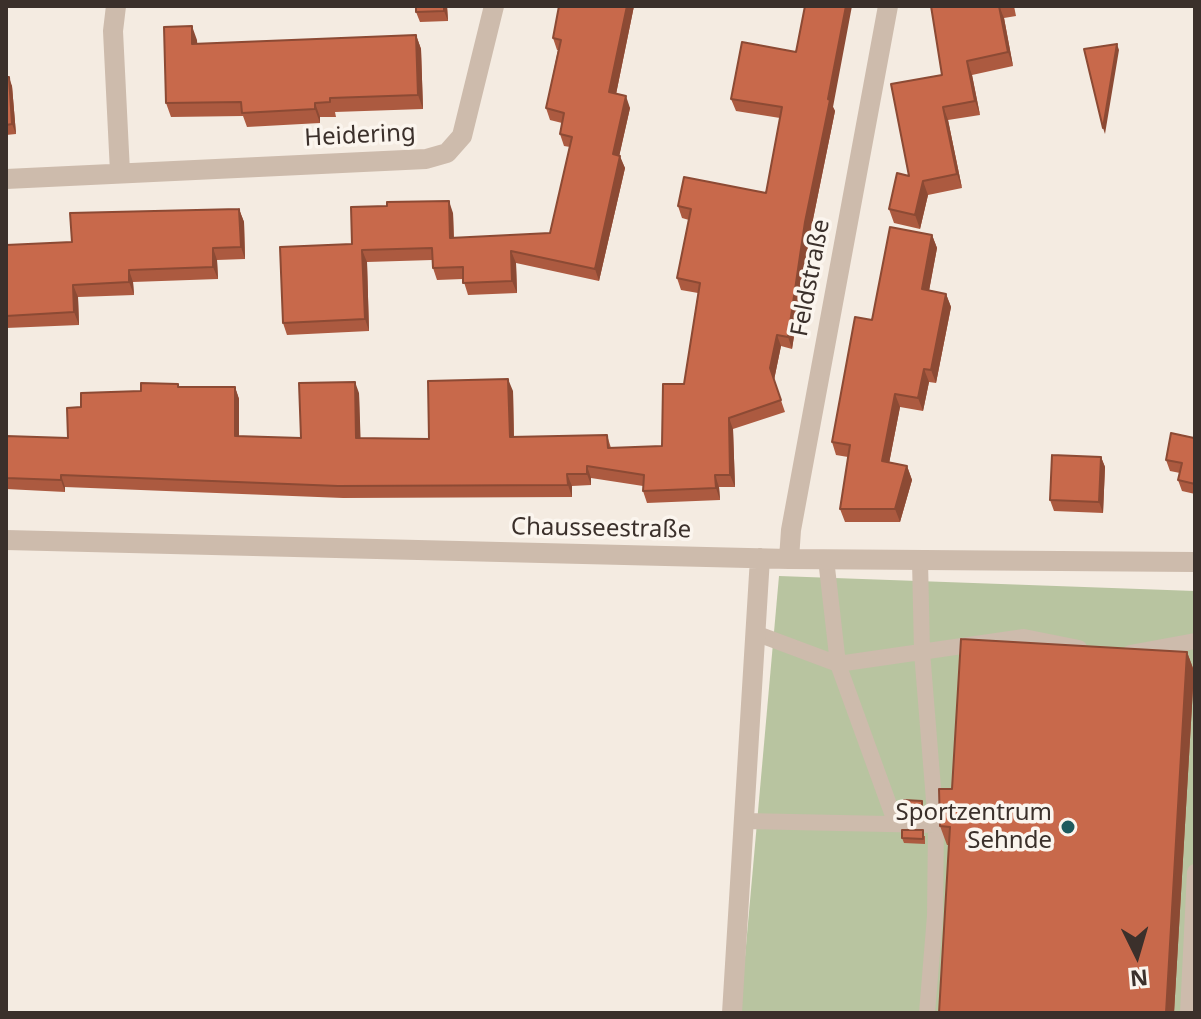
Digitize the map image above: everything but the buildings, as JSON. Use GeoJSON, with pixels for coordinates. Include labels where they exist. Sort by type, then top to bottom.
{"type":"FeatureCollection","features":[{"type":"Feature","properties":{"kind":"street"},"geometry":{"type":"LineString","coordinates":[[116,6],[113,31],[120,172]]}},
{"type":"Feature","properties":{"kind":"street","name":"Heidering"},"geometry":{"type":"LineString","coordinates":[[6,179],[426,159],[447,153],[462,136],[494,6]]}},
{"type":"Feature","properties":{"kind":"street","name":"Feldstraße"},"geometry":{"type":"LineString","coordinates":[[789,559],[791,530],[888,6]]}},
{"type":"Feature","properties":{"kind":"street","name":"Chausseestraße"},"geometry":{"type":"LineString","coordinates":[[6,540],[789,559],[1195,562]]}},
{"type":"Feature","properties":{"kind":"street"},"geometry":{"type":"LineString","coordinates":[[732,1013],[760,558]]}},
{"type":"Feature","properties":{"kind":"lane"},"geometry":{"type":"LineString","coordinates":[[826,559],[838,664],[896,824]]}},
{"type":"Feature","properties":{"kind":"lane"},"geometry":{"type":"LineString","coordinates":[[920,560],[922,652],[936,825],[935,916],[927,1013]]}},
{"type":"Feature","properties":{"kind":"lane"},"geometry":{"type":"LineString","coordinates":[[755,633],[838,664],[1024,637],[1109,654],[1195,641]]}},
{"type":"Feature","properties":{"kind":"lane"},"geometry":{"type":"LineString","coordinates":[[744,821],[936,825]]}},
{"type":"Feature","properties":{"kind":"lane"},"geometry":{"type":"LineString","coordinates":[[1188,1013],[1195,872]]}},
{"type":"Feature","properties":{"kind":"green space"},"geometry":{"type":"Polygon","coordinates":[[[779,576],[1195,591],[1195,1013],[740,1013],[779,576]]]}},
{"type":"Feature","properties":{"kind":"place","name":"Sportzentrum Sehnde"},"geometry":{"type":"Point","coordinates":[1068,827]}}]}
